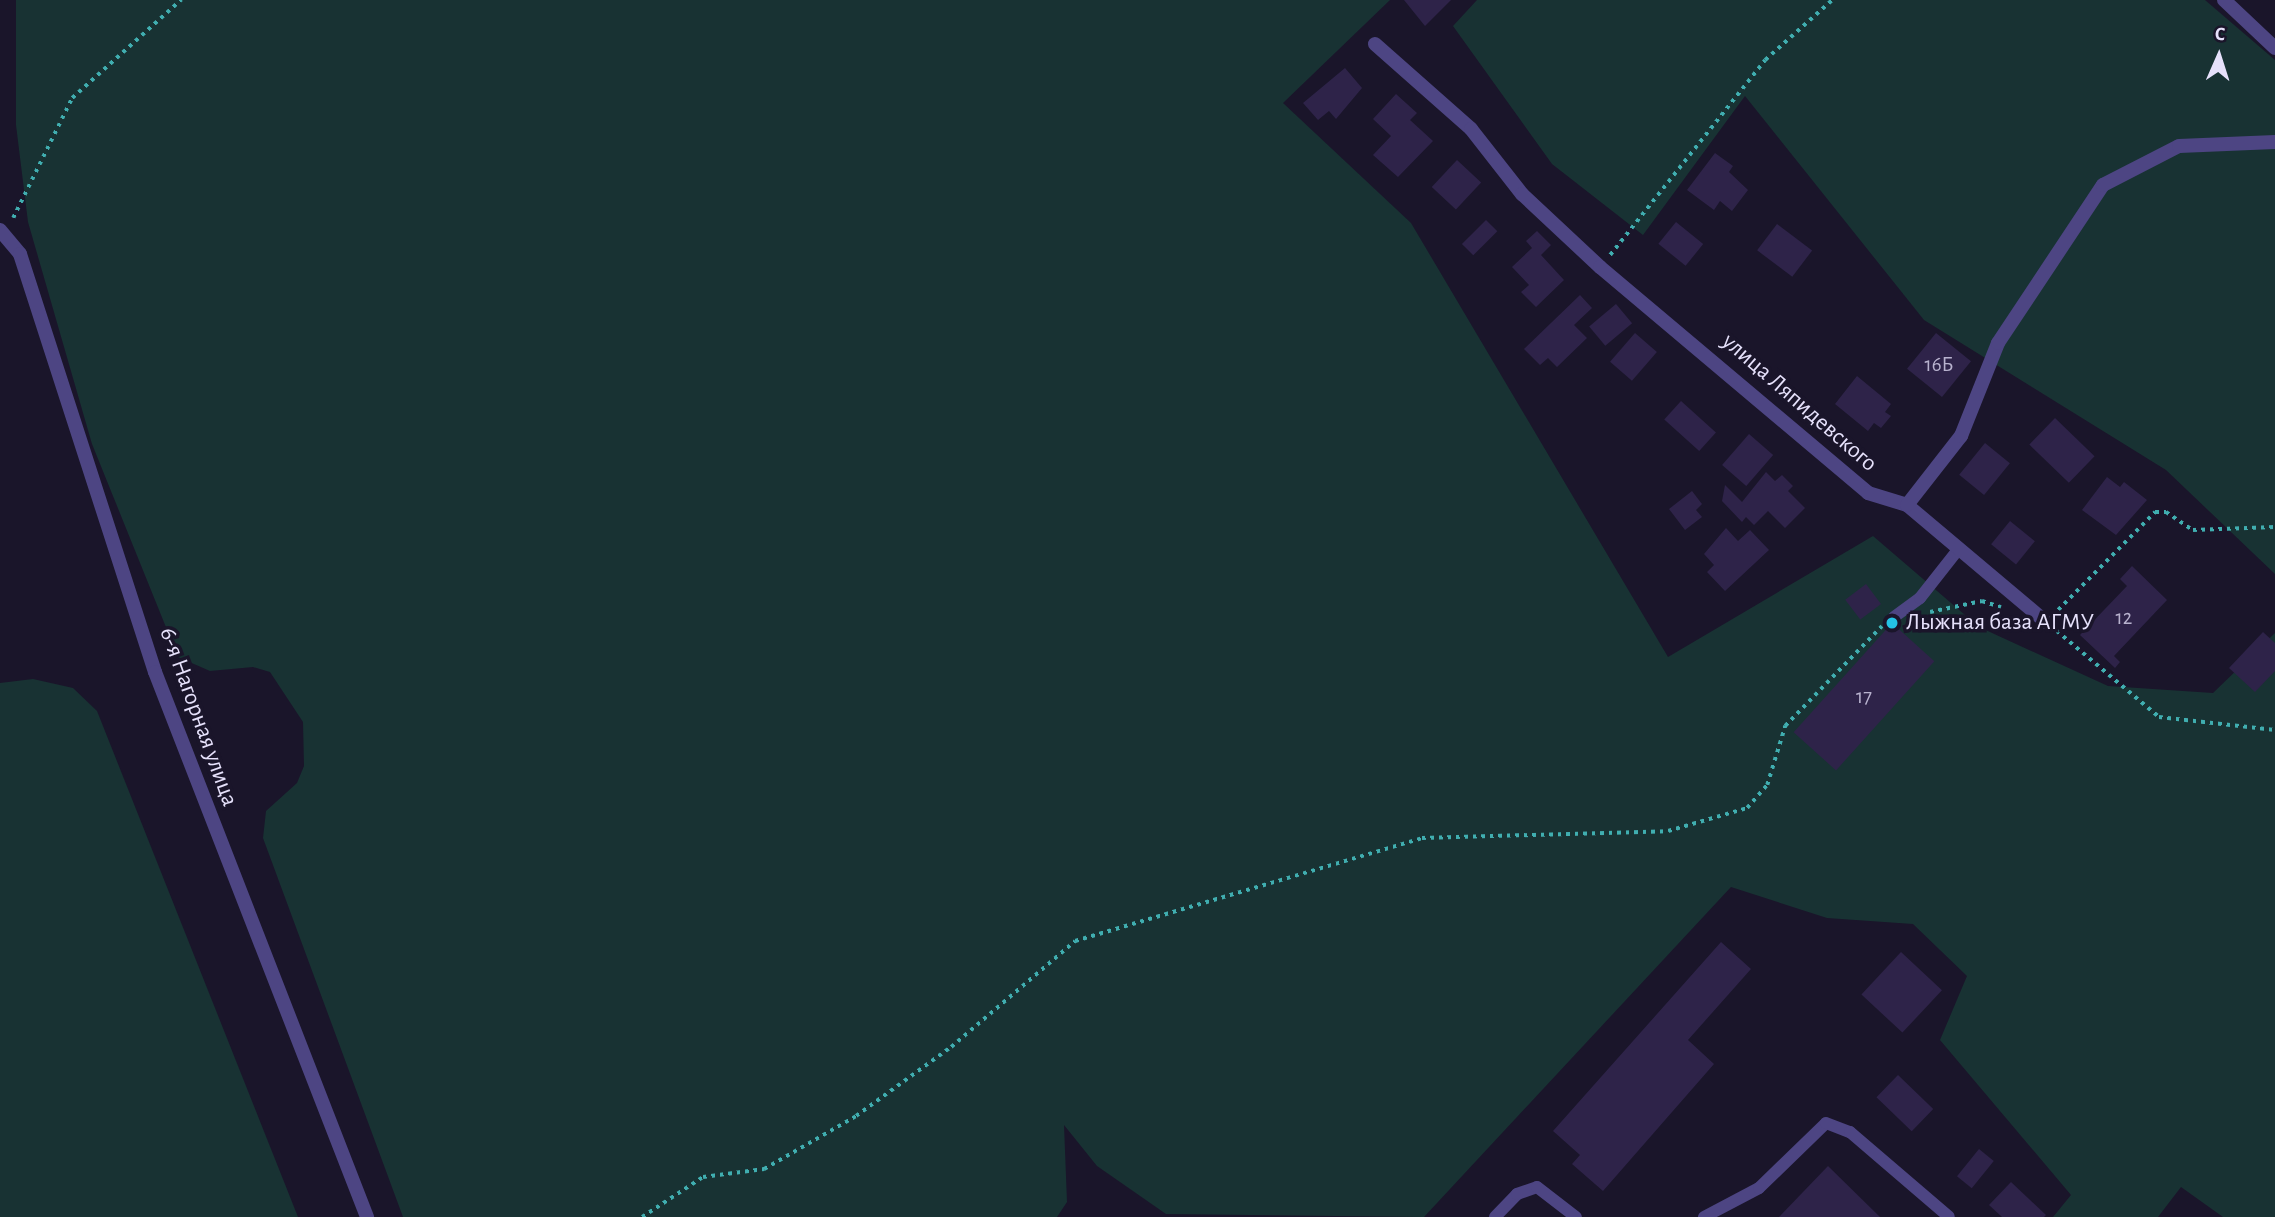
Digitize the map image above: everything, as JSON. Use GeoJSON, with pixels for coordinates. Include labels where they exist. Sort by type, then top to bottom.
{"type":"FeatureCollection","features":[{"type":"Feature","properties":{"kind":"street"},"geometry":{"type":"LineString","coordinates":[[2224,0],[2275,48]]}},
{"type":"Feature","properties":{"kind":"street","name":"улица Ляпидевского"},"geometry":{"type":"LineString","coordinates":[[1375,44],[1471,129],[1522,194],[1600,267],[1868,493],[1907,505],[1957,551],[2046,622]]}},
{"type":"Feature","properties":{"kind":"street"},"geometry":{"type":"LineString","coordinates":[[1907,505],[1961,436],[1998,343],[2103,185],[2179,146],[2275,142]]}},
{"type":"Feature","properties":{"kind":"street","name":"6-я Нагорная улица"},"geometry":{"type":"LineString","coordinates":[[3,231],[32,288],[155,672],[367,1217]]}},
{"type":"Feature","properties":{"kind":"lane"},"geometry":{"type":"LineString","coordinates":[[1894,617],[1920,598],[1957,551]]}},
{"type":"Feature","properties":{"kind":"lane"},"geometry":{"type":"LineString","coordinates":[[1704,1217],[1759,1188],[1826,1123],[1850,1132],[1949,1217]]}},
{"type":"Feature","properties":{"kind":"lane"},"geometry":{"type":"LineString","coordinates":[[1495,1217],[1517,1194],[1538,1187],[1576,1217]]}},
{"type":"Feature","properties":{"kind":"path"},"geometry":{"type":"LineString","coordinates":[[3,231],[72,98],[181,0]]}},
{"type":"Feature","properties":{"kind":"path"},"geometry":{"type":"LineString","coordinates":[[1600,267],[1765,60],[1832,0]]}},
{"type":"Feature","properties":{"kind":"path"},"geometry":{"type":"LineString","coordinates":[[2275,527],[2193,530],[2166,512],[2155,512],[2046,622],[2159,717],[2275,730]]}},
{"type":"Feature","properties":{"kind":"path"},"geometry":{"type":"LineString","coordinates":[[642,1217],[703,1177],[764,1169],[856,1116],[951,1047],[1075,941],[1422,838],[1668,831],[1747,808],[1767,785],[1785,726],[1841,663],[1894,617],[1910,620],[1982,601],[2008,609]]}},
{"type":"Feature","properties":{"kind":"green space"},"geometry":{"type":"Polygon","coordinates":[[[16,0],[1390,0],[1283,103],[1411,223],[1668,657],[1873,536],[1979,627],[2108,686],[2213,693],[2275,633],[2275,1217],[2223,1217],[2181,1187],[2158,1217],[2053,1217],[2071,1195],[1940,1040],[1967,976],[1913,924],[1827,918],[1731,887],[1424,1217],[1166,1214],[1097,1166],[1064,1125],[1067,1202],[1057,1217],[403,1217],[263,838],[266,811],[297,783],[304,766],[303,722],[270,672],[253,667],[210,671],[178,657],[92,444],[28,222],[16,125],[16,0]]]}},
{"type":"Feature","properties":{"kind":"green space"},"geometry":{"type":"Polygon","coordinates":[[[1477,0],[2205,0],[2275,60],[2275,574],[2166,470],[1924,320],[1745,96],[1643,235],[1552,164],[1453,26],[1477,0]]]}},
{"type":"Feature","properties":{"kind":"green space"},"geometry":{"type":"Polygon","coordinates":[[[33,679],[73,688],[97,711],[298,1217],[0,1217],[0,683],[33,679]]]}},
{"type":"Feature","properties":{"kind":"building"},"geometry":{"type":"Polygon","coordinates":[[[1404,0],[1451,0],[1425,26],[1404,0]]]}},
{"type":"Feature","properties":{"kind":"building"},"geometry":{"type":"Polygon","coordinates":[[[1345,68],[1362,88],[1336,119],[1329,111],[1318,120],[1303,103],[1345,68]]]}},
{"type":"Feature","properties":{"kind":"building"},"geometry":{"type":"Polygon","coordinates":[[[1396,94],[1417,113],[1410,120],[1433,141],[1398,177],[1373,155],[1391,136],[1373,119],[1396,94]]]}},
{"type":"Feature","properties":{"kind":"building"},"geometry":{"type":"Polygon","coordinates":[[[1715,153],[1733,166],[1729,172],[1748,190],[1732,211],[1720,201],[1714,210],[1687,190],[1715,153]]]}},
{"type":"Feature","properties":{"kind":"building"},"geometry":{"type":"Polygon","coordinates":[[[1457,160],[1481,183],[1456,210],[1432,187],[1457,160]]]}},
{"type":"Feature","properties":{"kind":"building"},"geometry":{"type":"Polygon","coordinates":[[[1486,220],[1497,231],[1473,255],[1462,244],[1486,220]]]}},
{"type":"Feature","properties":{"kind":"building"},"geometry":{"type":"Polygon","coordinates":[[[1676,222],[1703,244],[1686,266],[1658,244],[1676,222]]]}},
{"type":"Feature","properties":{"kind":"building"},"geometry":{"type":"Polygon","coordinates":[[[1777,224],[1812,250],[1792,277],[1757,250],[1777,224]]]}},
{"type":"Feature","properties":{"kind":"building"},"geometry":{"type":"Polygon","coordinates":[[[1537,231],[1551,245],[1541,255],[1564,280],[1536,307],[1521,292],[1529,285],[1512,267],[1532,248],[1526,241],[1537,231]]]}},
{"type":"Feature","properties":{"kind":"building"},"geometry":{"type":"Polygon","coordinates":[[[1580,295],[1592,308],[1574,325],[1587,338],[1557,367],[1548,358],[1540,365],[1524,349],[1580,295]]]}},
{"type":"Feature","properties":{"kind":"building"},"geometry":{"type":"Polygon","coordinates":[[[1616,304],[1632,323],[1605,346],[1589,326],[1616,304]]]}},
{"type":"Feature","properties":{"kind":"building"},"geometry":{"type":"Polygon","coordinates":[[[1635,333],[1657,352],[1632,381],[1610,362],[1635,333]]]}},
{"type":"Feature","properties":{"kind":"building"},"geometry":{"type":"Polygon","coordinates":[[[1936,333],[1971,361],[1942,397],[1907,369],[1936,333]]]}},
{"type":"Feature","properties":{"kind":"building"},"geometry":{"type":"Polygon","coordinates":[[[1857,376],[1891,404],[1885,412],[1891,416],[1881,428],[1874,423],[1868,431],[1835,404],[1857,376]]]}},
{"type":"Feature","properties":{"kind":"building"},"geometry":{"type":"Polygon","coordinates":[[[1681,401],[1716,432],[1699,451],[1664,420],[1681,401]]]}},
{"type":"Feature","properties":{"kind":"building"},"geometry":{"type":"Polygon","coordinates":[[[2055,418],[2095,456],[2069,483],[2029,445],[2055,418]]]}},
{"type":"Feature","properties":{"kind":"building"},"geometry":{"type":"Polygon","coordinates":[[[1749,434],[1773,455],[1746,486],[1722,465],[1749,434]]]}},
{"type":"Feature","properties":{"kind":"building"},"geometry":{"type":"Polygon","coordinates":[[[1985,443],[2010,463],[1984,495],[1959,475],[1985,443]]]}},
{"type":"Feature","properties":{"kind":"building"},"geometry":{"type":"Polygon","coordinates":[[[1766,472],[1775,481],[1782,475],[1793,486],[1788,491],[1805,508],[1785,528],[1768,511],[1754,525],[1746,517],[1742,522],[1722,501],[1725,485],[1742,502],[1766,472]]]}},
{"type":"Feature","properties":{"kind":"building"},"geometry":{"type":"Polygon","coordinates":[[[2107,477],[2120,487],[2124,482],[2147,500],[2116,535],[2082,510],[2107,477]]]}},
{"type":"Feature","properties":{"kind":"building"},"geometry":{"type":"Polygon","coordinates":[[[1692,491],[1702,504],[1696,510],[1702,517],[1685,530],[1669,509],[1692,491]]]}},
{"type":"Feature","properties":{"kind":"building"},"geometry":{"type":"Polygon","coordinates":[[[2010,521],[2035,541],[2016,564],[1991,544],[2010,521]]]}},
{"type":"Feature","properties":{"kind":"building"},"geometry":{"type":"Polygon","coordinates":[[[1726,528],[1738,541],[1750,530],[1769,550],[1725,591],[1707,572],[1714,565],[1704,554],[1726,528]]]}},
{"type":"Feature","properties":{"kind":"building"},"geometry":{"type":"Polygon","coordinates":[[[2132,566],[2167,600],[2114,656],[2120,662],[2115,668],[2080,635],[2127,586],[2120,579],[2132,566]]]}},
{"type":"Feature","properties":{"kind":"building"},"geometry":{"type":"Polygon","coordinates":[[[1866,584],[1881,604],[1860,620],[1845,600],[1866,584]]]}},
{"type":"Feature","properties":{"kind":"building"},"geometry":{"type":"Polygon","coordinates":[[[1892,623],[1934,661],[1836,770],[1794,732],[1892,623]]]}},
{"type":"Feature","properties":{"kind":"building"},"geometry":{"type":"Polygon","coordinates":[[[2263,632],[2275,643],[2275,671],[2255,692],[2229,668],[2263,632]]]}},
{"type":"Feature","properties":{"kind":"building"},"geometry":{"type":"Polygon","coordinates":[[[1721,942],[1751,969],[1688,1040],[1714,1064],[1603,1191],[1572,1164],[1580,1155],[1553,1131],[1721,942]]]}},
{"type":"Feature","properties":{"kind":"building"},"geometry":{"type":"Polygon","coordinates":[[[1901,952],[1942,990],[1902,1033],[1861,994],[1901,952]]]}},
{"type":"Feature","properties":{"kind":"building"},"geometry":{"type":"Polygon","coordinates":[[[1898,1075],[1933,1109],[1912,1131],[1876,1097],[1898,1075]]]}},
{"type":"Feature","properties":{"kind":"building"},"geometry":{"type":"Polygon","coordinates":[[[1979,1149],[1994,1161],[1972,1188],[1957,1176],[1979,1149]]]}},
{"type":"Feature","properties":{"kind":"building"},"geometry":{"type":"Polygon","coordinates":[[[1828,1166],[1880,1217],[1779,1217],[1828,1166]]]}},
{"type":"Feature","properties":{"kind":"building"},"geometry":{"type":"Polygon","coordinates":[[[2011,1182],[2046,1215],[2044,1217],[2002,1217],[1989,1205],[2011,1182]]]}},
{"type":"Feature","properties":{"kind":"place","name":"Лыжная база АГМУ"},"geometry":{"type":"Point","coordinates":[1892,623]}}]}
